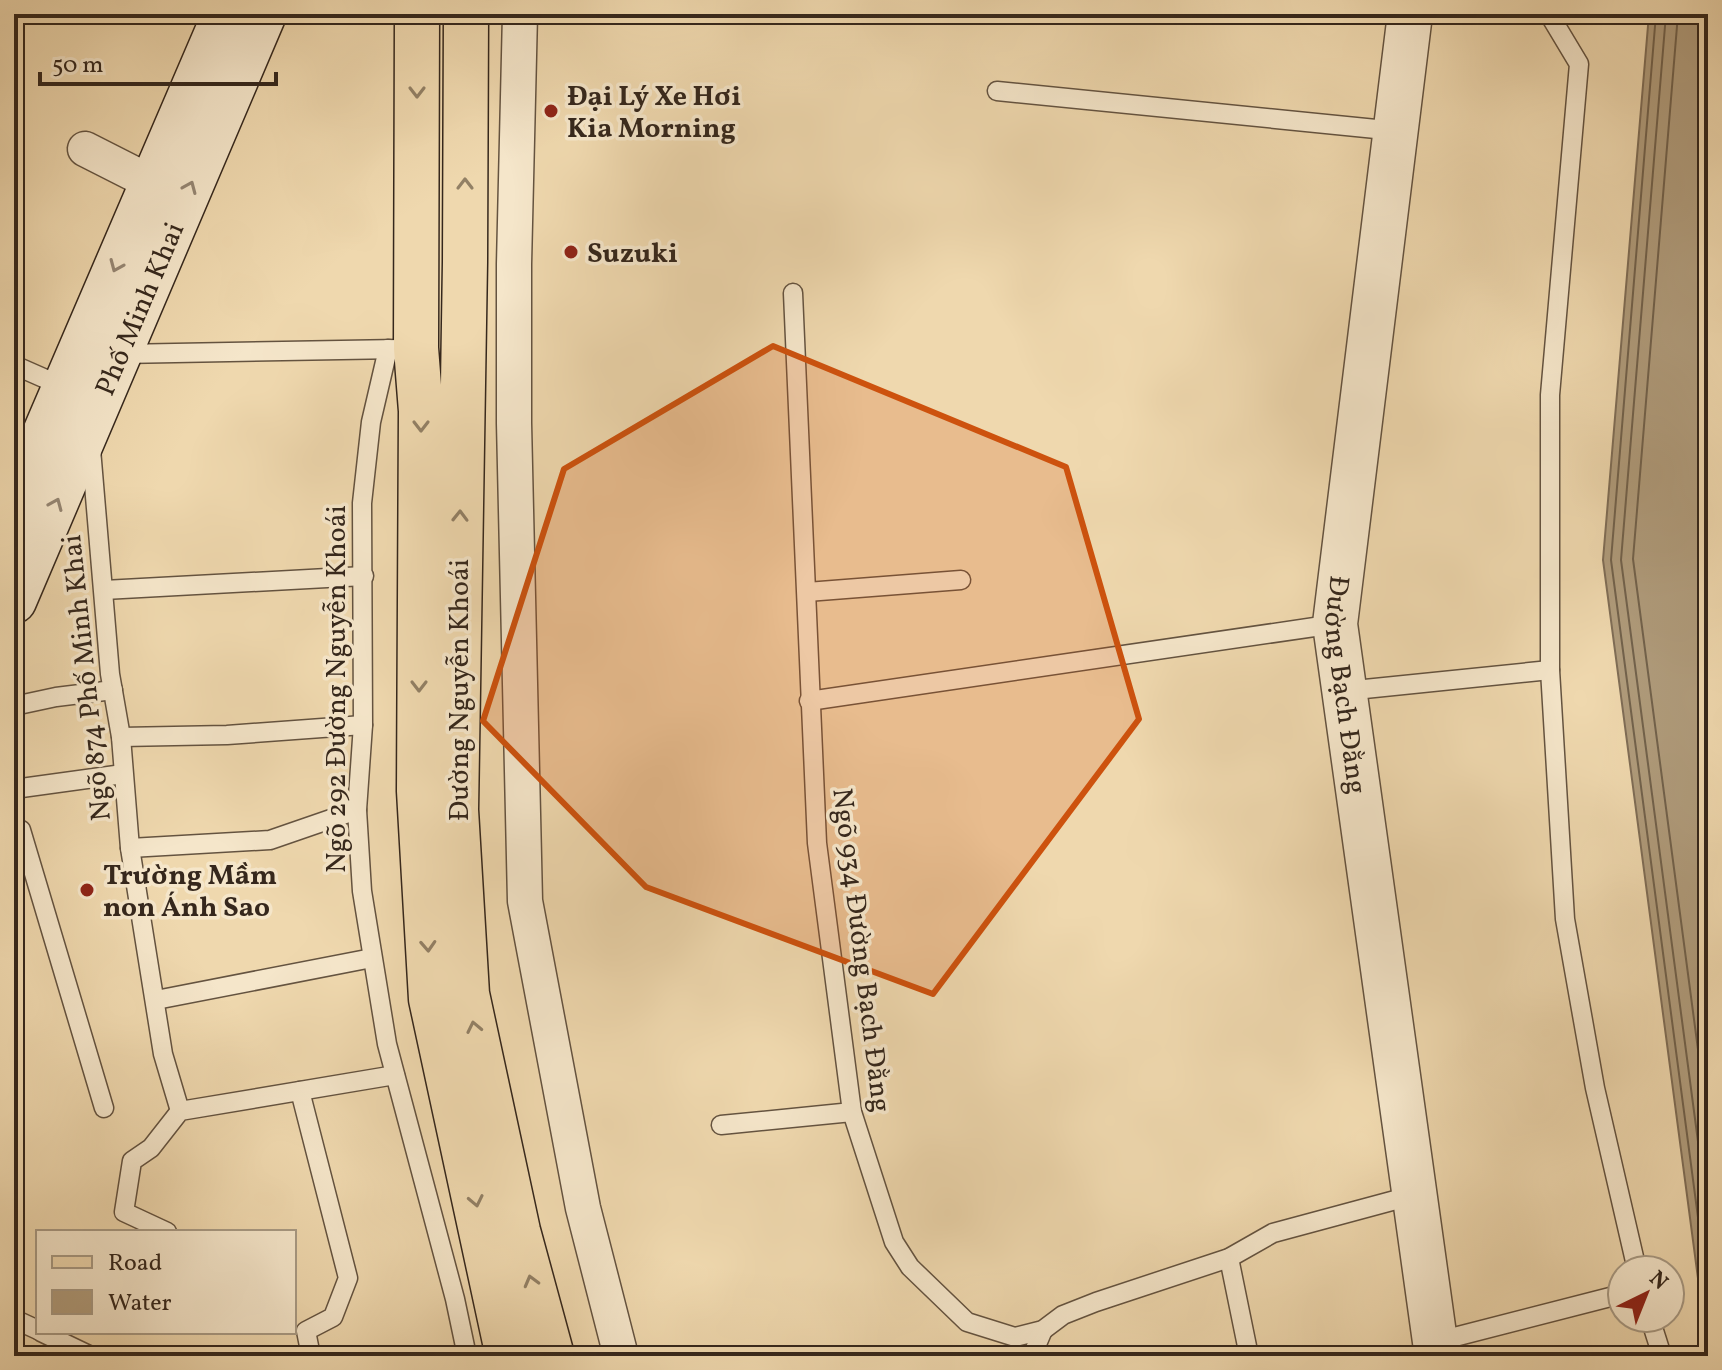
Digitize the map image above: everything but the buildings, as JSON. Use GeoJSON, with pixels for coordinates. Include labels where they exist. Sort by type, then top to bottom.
{"type":"FeatureCollection","features":[{"type":"Feature","properties":{"kind":"main road","name":"Đường Nguyễn Khoái"},"geometry":{"type":"LineString","coordinates":[[417,14],[402,349],[421,411],[419,791],[431,999],[508,1356]]}},
{"type":"Feature","properties":{"kind":"main road","name":"Đường Nguyễn Khoái"},"geometry":{"type":"LineString","coordinates":[[466,14],[456,810],[467,994],[518,1231],[552,1356]]}},
{"type":"Feature","properties":{"kind":"street","name":"Phố Minh Khai"},"geometry":{"type":"LineString","coordinates":[[14,505],[225,14]]}},
{"type":"Feature","properties":{"kind":"street","name":"Phố Minh Khai"},"geometry":{"type":"LineString","coordinates":[[14,601],[264,14]]}},
{"type":"Feature","properties":{"kind":"street"},"geometry":{"type":"LineString","coordinates":[[520,14],[514,423],[525,901],[583,1208],[621,1356]]}},
{"type":"Feature","properties":{"kind":"street","name":"Đường Bạch Đằng"},"geometry":{"type":"LineString","coordinates":[[1410,14],[1335,624],[1436,1349]]}},
{"type":"Feature","properties":{"kind":"street"},"geometry":{"type":"LineString","coordinates":[[85,149],[152,183]]}},
{"type":"Feature","properties":{"kind":"street"},"geometry":{"type":"LineString","coordinates":[[465,262],[514,264]]}},
{"type":"Feature","properties":{"kind":"lane"},"geometry":{"type":"LineString","coordinates":[[1549,14],[1579,64],[1550,395],[1550,670],[1565,919],[1595,1088],[1633,1254]]}},
{"type":"Feature","properties":{"kind":"lane"},"geometry":{"type":"LineString","coordinates":[[997,91],[1396,131]]}},
{"type":"Feature","properties":{"kind":"lane","name":"Ngõ 934 Đường Bạch Đằng"},"geometry":{"type":"LineString","coordinates":[[793,293],[817,843],[852,1112],[894,1242],[910,1267],[967,1322],[1015,1337],[1043,1330],[1063,1315],[1096,1302],[1229,1258],[1273,1233],[1414,1195]]}},
{"type":"Feature","properties":{"kind":"lane"},"geometry":{"type":"LineString","coordinates":[[118,354],[402,349]]}},
{"type":"Feature","properties":{"kind":"lane","name":"Ngõ 292 Đường Nguyễn Khoái"},"geometry":{"type":"LineString","coordinates":[[402,349],[371,422],[362,503],[363,725],[357,810],[362,891],[387,1044],[455,1299],[467,1356]]}},
{"type":"Feature","properties":{"kind":"lane"},"geometry":{"type":"LineString","coordinates":[[14,365],[64,387]]}},
{"type":"Feature","properties":{"kind":"lane","name":"Ngõ 874 Phố Minh Khai"},"geometry":{"type":"LineString","coordinates":[[89,426],[130,848],[163,1054],[180,1111]]}},
{"type":"Feature","properties":{"kind":"lane"},"geometry":{"type":"LineString","coordinates":[[104,590],[364,576]]}},
{"type":"Feature","properties":{"kind":"lane"},"geometry":{"type":"LineString","coordinates":[[807,592],[961,580]]}},
{"type":"Feature","properties":{"kind":"lane"},"geometry":{"type":"LineString","coordinates":[[809,701],[1335,624]]}},
{"type":"Feature","properties":{"kind":"lane"},"geometry":{"type":"LineString","coordinates":[[1345,691],[1550,670]]}},
{"type":"Feature","properties":{"kind":"lane"},"geometry":{"type":"LineString","coordinates":[[14,706],[113,690]]}},
{"type":"Feature","properties":{"kind":"lane"},"geometry":{"type":"LineString","coordinates":[[121,737],[227,735],[363,725]]}},
{"type":"Feature","properties":{"kind":"lane"},"geometry":{"type":"LineString","coordinates":[[14,789],[123,774]]}},
{"type":"Feature","properties":{"kind":"lane"},"geometry":{"type":"LineString","coordinates":[[130,848],[270,840],[357,810]]}},
{"type":"Feature","properties":{"kind":"lane"},"geometry":{"type":"LineString","coordinates":[[14,827],[21,830],[104,1108]]}},
{"type":"Feature","properties":{"kind":"lane"},"geometry":{"type":"LineString","coordinates":[[156,1000],[372,958]]}},
{"type":"Feature","properties":{"kind":"lane"},"geometry":{"type":"LineString","coordinates":[[163,1230],[124,1212],[132,1161],[151,1148],[180,1111],[395,1075]]}},
{"type":"Feature","properties":{"kind":"lane"},"geometry":{"type":"LineString","coordinates":[[300,1091],[348,1278],[333,1317],[306,1331],[311,1356]]}},
{"type":"Feature","properties":{"kind":"lane"},"geometry":{"type":"LineString","coordinates":[[721,1125],[852,1112]]}},
{"type":"Feature","properties":{"kind":"lane"},"geometry":{"type":"LineString","coordinates":[[1229,1258],[1249,1356]]}},
{"type":"Feature","properties":{"kind":"lane"},"geometry":{"type":"LineString","coordinates":[[1436,1349],[1606,1299]]}},
{"type":"Feature","properties":{"kind":"lane"},"geometry":{"type":"LineString","coordinates":[[14,1319],[36,1329]]}},
{"type":"Feature","properties":{"kind":"lane"},"geometry":{"type":"LineString","coordinates":[[1032,1356],[1043,1330]]}},
{"type":"Feature","properties":{"kind":"lane"},"geometry":{"type":"LineString","coordinates":[[46,1334],[91,1356]]}},
{"type":"Feature","properties":{"kind":"lane"},"geometry":{"type":"LineString","coordinates":[[1655,1334],[1662,1356]]}},
{"type":"Feature","properties":{"kind":"highlighted area"},"geometry":{"type":"Polygon","coordinates":[[[773,346],[1066,467],[1139,719],[933,994],[646,887],[483,721],[564,469],[773,346]]]}},
{"type":"Feature","properties":{"kind":"water"},"geometry":{"type":"Polygon","coordinates":[[[1649,14],[1708,14],[1708,1354],[1603,560],[1649,14]]]}},
{"type":"Feature","properties":{"kind":"place","name":"Đại Lý Xe Hơi Kia Morning"},"geometry":{"type":"Point","coordinates":[551,111]}},
{"type":"Feature","properties":{"kind":"place","name":"Suzuki"},"geometry":{"type":"Point","coordinates":[571,252]}},
{"type":"Feature","properties":{"kind":"place","name":"Trường Mầm non Ánh Sao"},"geometry":{"type":"Point","coordinates":[87,890]}}]}
